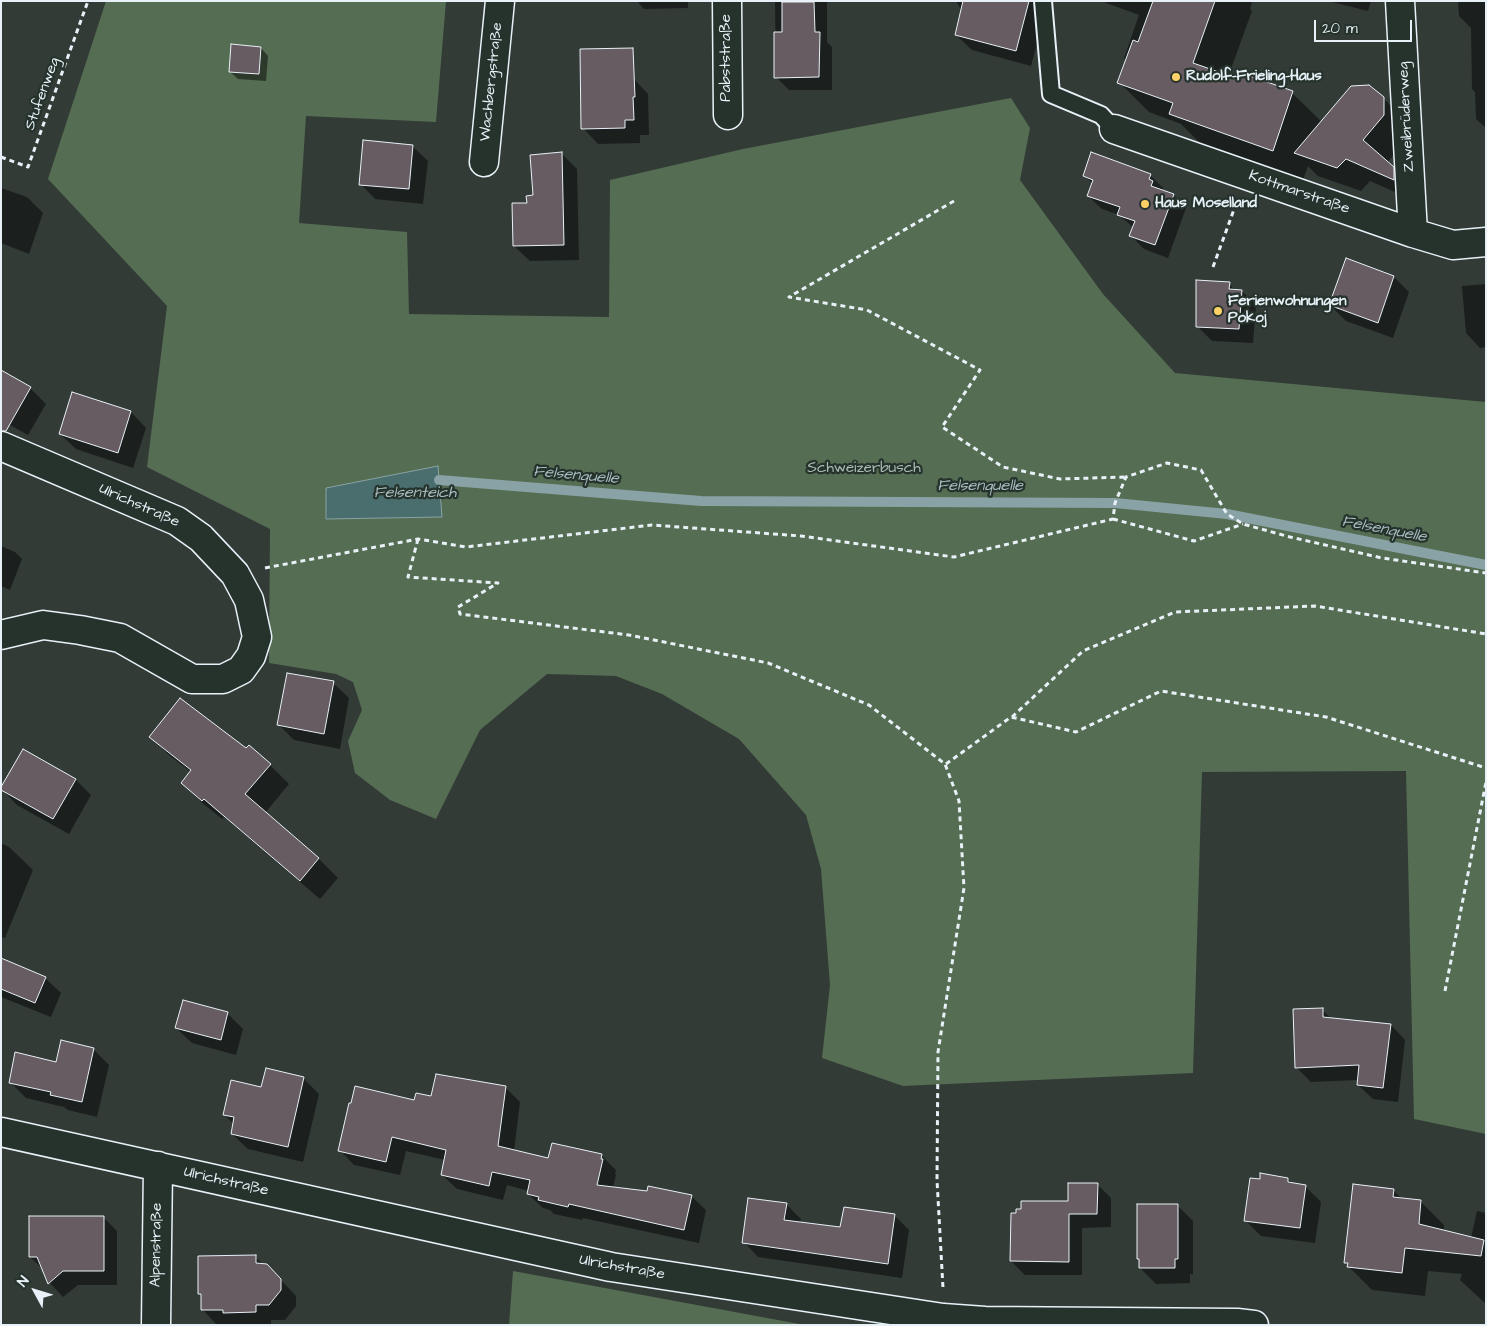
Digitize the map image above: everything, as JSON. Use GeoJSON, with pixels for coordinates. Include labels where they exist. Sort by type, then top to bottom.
{"type":"FeatureCollection","features":[{"type":"Feature","properties":{"kind":"street","name":"Wachbergstraße"},"geometry":{"type":"LineString","coordinates":[[484,162],[500,1]]}},
{"type":"Feature","properties":{"kind":"street","name":"Pabststraße"},"geometry":{"type":"LineString","coordinates":[[727,1],[728,115]]}},
{"type":"Feature","properties":{"kind":"street","name":"Zweibrüderweg"},"geometry":{"type":"LineString","coordinates":[[1400,1],[1413,233]]}},
{"type":"Feature","properties":{"kind":"street","name":"Kottmarstraße"},"geometry":{"type":"LineString","coordinates":[[1114,129],[1413,233],[1453,245],[1486,242]]}},
{"type":"Feature","properties":{"kind":"street","name":"Ulrichstraße"},"geometry":{"type":"LineString","coordinates":[[1,446],[177,521],[201,538],[235,574],[249,600],[257,637],[251,656],[241,670],[222,679],[192,679],[120,638],[44,625],[1,635]]}},
{"type":"Feature","properties":{"kind":"street","name":"Ulrichstraße"},"geometry":{"type":"LineString","coordinates":[[1,1132],[611,1267],[943,1321],[1237,1323],[1254,1325]]}},
{"type":"Feature","properties":{"kind":"street","name":"Alpenstraße"},"geometry":{"type":"LineString","coordinates":[[156,1325],[158,1166]]}},
{"type":"Feature","properties":{"kind":"lane"},"geometry":{"type":"LineString","coordinates":[[1043,1],[1051,94],[1101,116],[1114,129]]}},
{"type":"Feature","properties":{"kind":"path","name":"Stufenweg"},"geometry":{"type":"LineString","coordinates":[[1,156],[28,166],[88,1]]}},
{"type":"Feature","properties":{"kind":"path"},"geometry":{"type":"LineString","coordinates":[[1213,267],[1247,175]]}},
{"type":"Feature","properties":{"kind":"path"},"geometry":{"type":"LineString","coordinates":[[954,201],[789,297],[868,310],[980,370],[942,427],[1004,467],[1060,480],[1126,477],[1167,463],[1201,470],[1227,514],[1243,524],[1382,558],[1486,573]]}},
{"type":"Feature","properties":{"kind":"path"},"geometry":{"type":"LineString","coordinates":[[1113,519],[1115,503],[1126,477]]}},
{"type":"Feature","properties":{"kind":"path"},"geometry":{"type":"LineString","coordinates":[[235,574],[418,539],[466,547],[652,525],[801,536],[954,557],[1113,519],[1194,542],[1243,524]]}},
{"type":"Feature","properties":{"kind":"path"},"geometry":{"type":"LineString","coordinates":[[418,539],[408,577],[498,583],[458,607],[460,614],[629,635],[768,663],[869,705],[946,764],[958,801],[964,888],[938,1052],[937,1180],[944,1302],[943,1321]]}},
{"type":"Feature","properties":{"kind":"path"},"geometry":{"type":"LineString","coordinates":[[946,764],[1011,717],[1083,651],[1174,612],[1315,606],[1486,634]]}},
{"type":"Feature","properties":{"kind":"path"},"geometry":{"type":"LineString","coordinates":[[1011,717],[1076,732],[1161,691],[1326,717],[1486,768]]}},
{"type":"Feature","properties":{"kind":"path"},"geometry":{"type":"LineString","coordinates":[[1446,991],[1486,782]]}},
{"type":"Feature","properties":{"kind":"green space","name":"Schweizerbusch"},"geometry":{"type":"Polygon","coordinates":[[[106,1],[446,1],[436,122],[306,116],[299,223],[407,232],[409,314],[609,317],[610,180],[743,149],[1011,98],[1030,128],[1020,180],[1103,294],[1175,373],[1486,402],[1486,1134],[1414,1119],[1406,771],[1202,772],[1193,1073],[903,1086],[822,1058],[830,985],[821,869],[806,815],[739,739],[662,694],[616,676],[547,674],[480,730],[436,819],[390,800],[355,773],[348,741],[362,710],[353,682],[336,674],[269,663],[270,529],[147,467],[167,306],[48,179],[106,1]]]}},
{"type":"Feature","properties":{"kind":"green space"},"geometry":{"type":"Polygon","coordinates":[[[513,1271],[805,1325],[509,1325],[513,1271]]]}},
{"type":"Feature","properties":{"kind":"water","name":"Felsenteich"},"geometry":{"type":"Polygon","coordinates":[[[438,466],[442,517],[326,519],[326,488],[438,466]]]}},
{"type":"Feature","properties":{"kind":"building"},"geometry":{"type":"Polygon","coordinates":[[[963,1],[1029,1],[1016,51],[955,35],[963,1]]]}},
{"type":"Feature","properties":{"kind":"building","name":"Rudolf-Frieling-Haus"},"geometry":{"type":"Polygon","coordinates":[[[1153,1],[1215,1],[1193,63],[1239,79],[1241,73],[1293,91],[1273,151],[1169,114],[1173,103],[1117,83],[1133,40],[1138,42],[1153,1]]]}},
{"type":"Feature","properties":{"kind":"building"},"geometry":{"type":"Polygon","coordinates":[[[782,2],[814,2],[815,32],[820,32],[819,77],[774,78],[774,32],[782,32],[782,2]]]}},
{"type":"Feature","properties":{"kind":"building"},"geometry":{"type":"Polygon","coordinates":[[[231,44],[261,47],[259,74],[229,72],[231,44]]]}},
{"type":"Feature","properties":{"kind":"building"},"geometry":{"type":"Polygon","coordinates":[[[633,48],[634,120],[625,120],[625,128],[581,129],[580,49],[633,48]]]}},
{"type":"Feature","properties":{"kind":"building"},"geometry":{"type":"Polygon","coordinates":[[[1369,85],[1384,97],[1384,115],[1363,140],[1394,167],[1394,180],[1346,159],[1337,168],[1294,153],[1351,86],[1369,85]]]}},
{"type":"Feature","properties":{"kind":"building"},"geometry":{"type":"Polygon","coordinates":[[[363,140],[413,145],[409,189],[359,185],[363,140]]]}},
{"type":"Feature","properties":{"kind":"building"},"geometry":{"type":"Polygon","coordinates":[[[562,152],[564,245],[513,246],[512,203],[527,203],[526,196],[533,195],[530,155],[562,152]]]}},
{"type":"Feature","properties":{"kind":"building"},"geometry":{"type":"Polygon","coordinates":[[[1091,152],[1151,174],[1149,179],[1153,181],[1151,186],[1174,194],[1155,245],[1129,236],[1135,221],[1117,215],[1120,207],[1087,196],[1093,180],[1083,176],[1091,152]]]}},
{"type":"Feature","properties":{"kind":"building"},"geometry":{"type":"Polygon","coordinates":[[[1346,258],[1394,276],[1378,323],[1329,305],[1346,258]]]}},
{"type":"Feature","properties":{"kind":"building","name":"Ferienwohnungen Pokoj"},"geometry":{"type":"Polygon","coordinates":[[[1196,280],[1230,282],[1229,289],[1242,290],[1239,329],[1196,327],[1196,280]]]}},
{"type":"Feature","properties":{"kind":"building"},"geometry":{"type":"Polygon","coordinates":[[[1,370],[31,387],[6,431],[1,431],[1,370]]]}},
{"type":"Feature","properties":{"kind":"building"},"geometry":{"type":"Polygon","coordinates":[[[72,392],[131,411],[118,453],[59,434],[72,392]]]}},
{"type":"Feature","properties":{"kind":"building"},"geometry":{"type":"Polygon","coordinates":[[[287,673],[334,681],[324,734],[277,725],[287,673]]]}},
{"type":"Feature","properties":{"kind":"building"},"geometry":{"type":"Polygon","coordinates":[[[180,698],[246,748],[249,745],[271,764],[245,794],[319,858],[300,881],[204,799],[202,801],[181,783],[191,770],[149,737],[180,698]]]}},
{"type":"Feature","properties":{"kind":"building"},"geometry":{"type":"Polygon","coordinates":[[[23,749],[76,779],[53,819],[1,790],[23,749]]]}},
{"type":"Feature","properties":{"kind":"building"},"geometry":{"type":"Polygon","coordinates":[[[1,958],[46,977],[35,1003],[1,989],[1,958]]]}},
{"type":"Feature","properties":{"kind":"building"},"geometry":{"type":"Polygon","coordinates":[[[183,1000],[228,1012],[221,1040],[175,1028],[183,1000]]]}},
{"type":"Feature","properties":{"kind":"building"},"geometry":{"type":"Polygon","coordinates":[[[1323,1008],[1323,1017],[1391,1024],[1383,1088],[1357,1085],[1359,1065],[1295,1068],[1293,1009],[1323,1008]]]}},
{"type":"Feature","properties":{"kind":"building"},"geometry":{"type":"Polygon","coordinates":[[[61,1040],[94,1048],[82,1102],[50,1095],[51,1092],[9,1083],[15,1052],[56,1062],[61,1040]]]}},
{"type":"Feature","properties":{"kind":"building"},"geometry":{"type":"Polygon","coordinates":[[[266,1068],[304,1077],[288,1147],[231,1134],[234,1117],[223,1115],[231,1080],[261,1087],[266,1068]]]}},
{"type":"Feature","properties":{"kind":"building"},"geometry":{"type":"Polygon","coordinates":[[[436,1074],[506,1086],[498,1146],[548,1158],[552,1143],[602,1154],[601,1159],[603,1159],[597,1185],[647,1191],[648,1186],[692,1195],[684,1230],[569,1204],[568,1207],[538,1200],[539,1197],[527,1194],[530,1180],[492,1172],[489,1186],[441,1175],[446,1150],[392,1137],[386,1162],[338,1151],[349,1103],[351,1103],[355,1086],[414,1100],[416,1093],[431,1096],[436,1074]]]}},
{"type":"Feature","properties":{"kind":"building"},"geometry":{"type":"Polygon","coordinates":[[[1260,1173],[1288,1178],[1288,1182],[1306,1185],[1300,1228],[1244,1221],[1250,1178],[1260,1179],[1260,1173]]]}},
{"type":"Feature","properties":{"kind":"building"},"geometry":{"type":"Polygon","coordinates":[[[1068,1183],[1098,1183],[1097,1214],[1069,1214],[1069,1262],[1010,1261],[1011,1213],[1016,1213],[1016,1209],[1021,1209],[1021,1201],[1068,1201],[1068,1183]]]}},
{"type":"Feature","properties":{"kind":"building"},"geometry":{"type":"Polygon","coordinates":[[[1353,1184],[1394,1189],[1393,1197],[1421,1200],[1419,1224],[1484,1240],[1481,1256],[1405,1248],[1402,1273],[1347,1267],[1348,1263],[1344,1263],[1353,1184]]]}},
{"type":"Feature","properties":{"kind":"building"},"geometry":{"type":"Polygon","coordinates":[[[748,1198],[787,1203],[784,1220],[840,1227],[844,1207],[895,1214],[888,1264],[742,1243],[748,1198]]]}},
{"type":"Feature","properties":{"kind":"building"},"geometry":{"type":"Polygon","coordinates":[[[1137,1204],[1178,1204],[1178,1259],[1175,1259],[1175,1268],[1139,1268],[1139,1259],[1137,1259],[1137,1204]]]}},
{"type":"Feature","properties":{"kind":"building"},"geometry":{"type":"Polygon","coordinates":[[[29,1216],[104,1216],[104,1271],[63,1271],[48,1284],[37,1257],[29,1257],[29,1216]]]}},
{"type":"Feature","properties":{"kind":"building"},"geometry":{"type":"Polygon","coordinates":[[[256,1255],[256,1263],[267,1264],[281,1279],[281,1290],[269,1305],[256,1305],[256,1312],[223,1313],[223,1310],[201,1310],[201,1294],[198,1294],[198,1256],[256,1255]]]}},
{"type":"Feature","properties":{"kind":"waterway","name":"Felsenquelle"},"geometry":{"type":"LineString","coordinates":[[439,480],[701,501],[1115,503],[1227,514],[1486,565]]}},
{"type":"Feature","properties":{"kind":"place","name":"Rudolf-Frieling-Haus"},"geometry":{"type":"Point","coordinates":[1176,77]}},
{"type":"Feature","properties":{"kind":"place","name":"Haus Moselland"},"geometry":{"type":"Point","coordinates":[1145,204]}},
{"type":"Feature","properties":{"kind":"place","name":"Ferienwohnungen Pokoj"},"geometry":{"type":"Point","coordinates":[1218,311]}}]}
